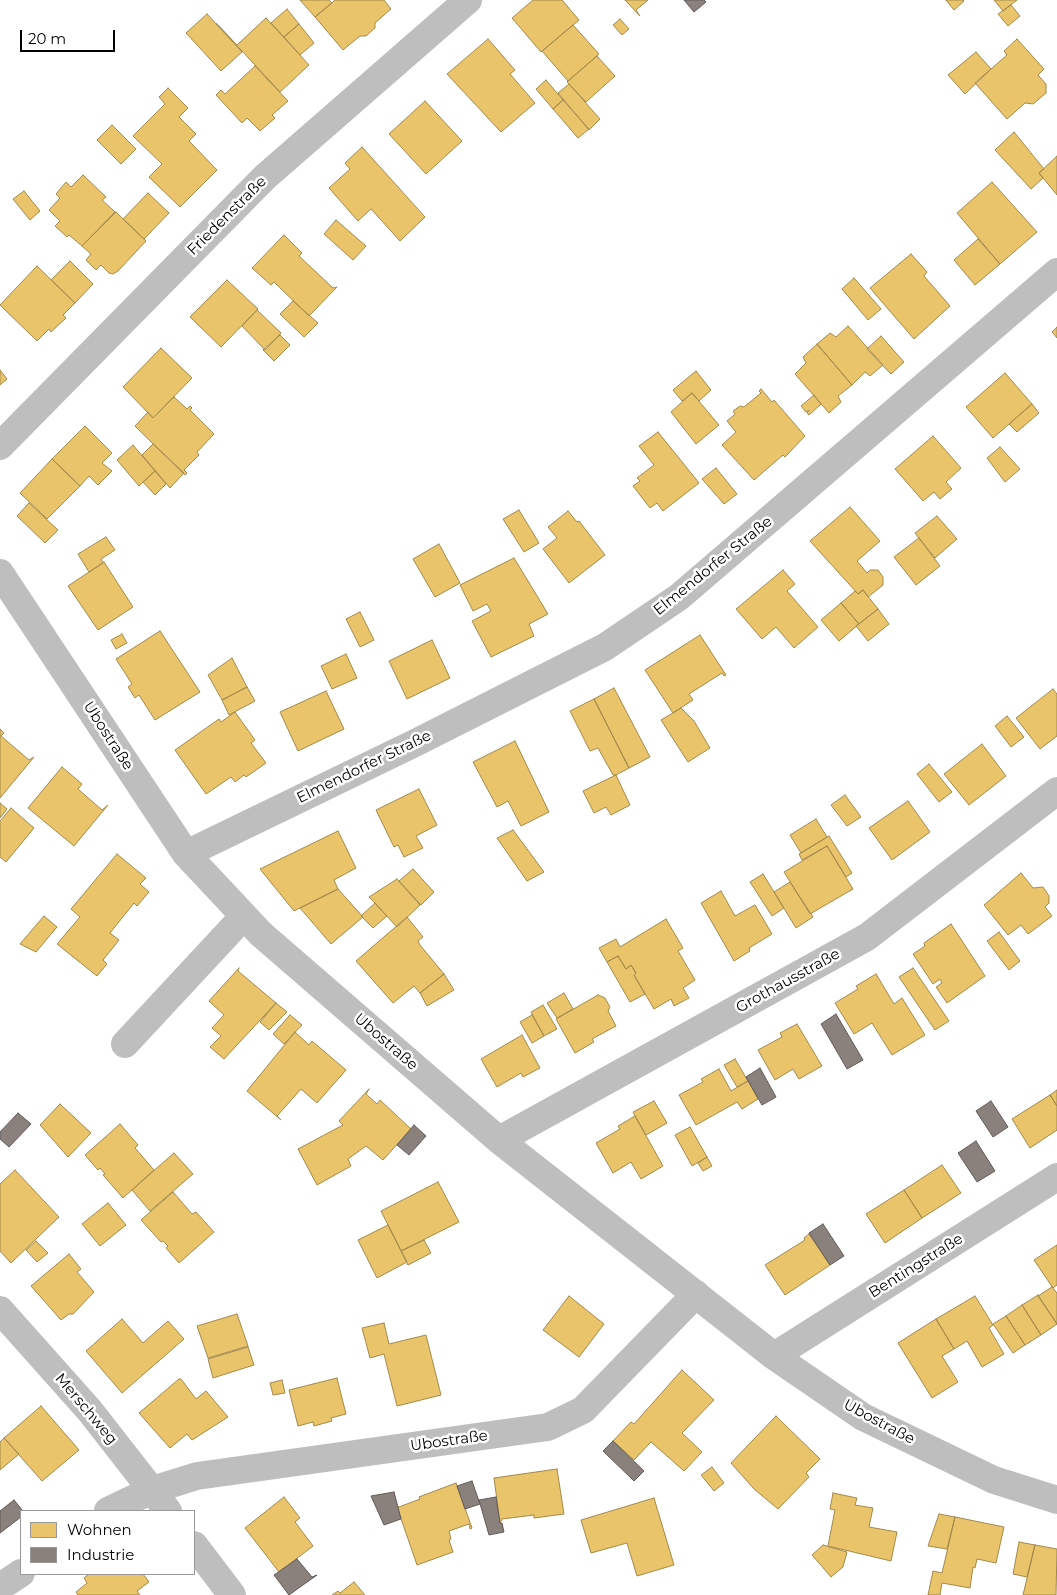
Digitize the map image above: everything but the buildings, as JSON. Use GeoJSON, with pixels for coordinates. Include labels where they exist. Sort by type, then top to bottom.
{"type":"FeatureCollection","features":[{"type":"Feature","properties":{"kind":"street","name":"Friedenstraße"},"geometry":{"type":"LineString","coordinates":[[0,446],[265,177],[468,0]]}},
{"type":"Feature","properties":{"kind":"street","name":"Elmendorfer Straße"},"geometry":{"type":"LineString","coordinates":[[186,854],[413,744],[606,647],[679,597],[1057,272]]}},
{"type":"Feature","properties":{"kind":"street","name":"Ubostraße"},"geometry":{"type":"LineString","coordinates":[[0,573],[186,854],[261,934],[499,1140],[774,1356],[862,1417],[994,1480],[1057,1500]]}},
{"type":"Feature","properties":{"kind":"street","name":"Grothausstraße"},"geometry":{"type":"LineString","coordinates":[[499,1140],[867,937],[1057,791]]}},
{"type":"Feature","properties":{"kind":"street"},"geometry":{"type":"LineString","coordinates":[[125,1044],[244,916]]}},
{"type":"Feature","properties":{"kind":"street","name":"Bentingstraße"},"geometry":{"type":"LineString","coordinates":[[774,1356],[1057,1177]]}},
{"type":"Feature","properties":{"kind":"street","name":"Ubostraße"},"geometry":{"type":"LineString","coordinates":[[113,1510],[160,1501],[197,1476],[548,1427],[583,1410],[696,1294]]}},
{"type":"Feature","properties":{"kind":"street","name":"Merschweg"},"geometry":{"type":"LineString","coordinates":[[0,1310],[90,1411],[160,1501]]}},
{"type":"Feature","properties":{"kind":"street"},"geometry":{"type":"LineString","coordinates":[[195,1546],[232,1595]]}},
{"type":"Feature","properties":{"kind":"street"},"geometry":{"type":"LineString","coordinates":[[0,1587],[20,1574]]}}]}
